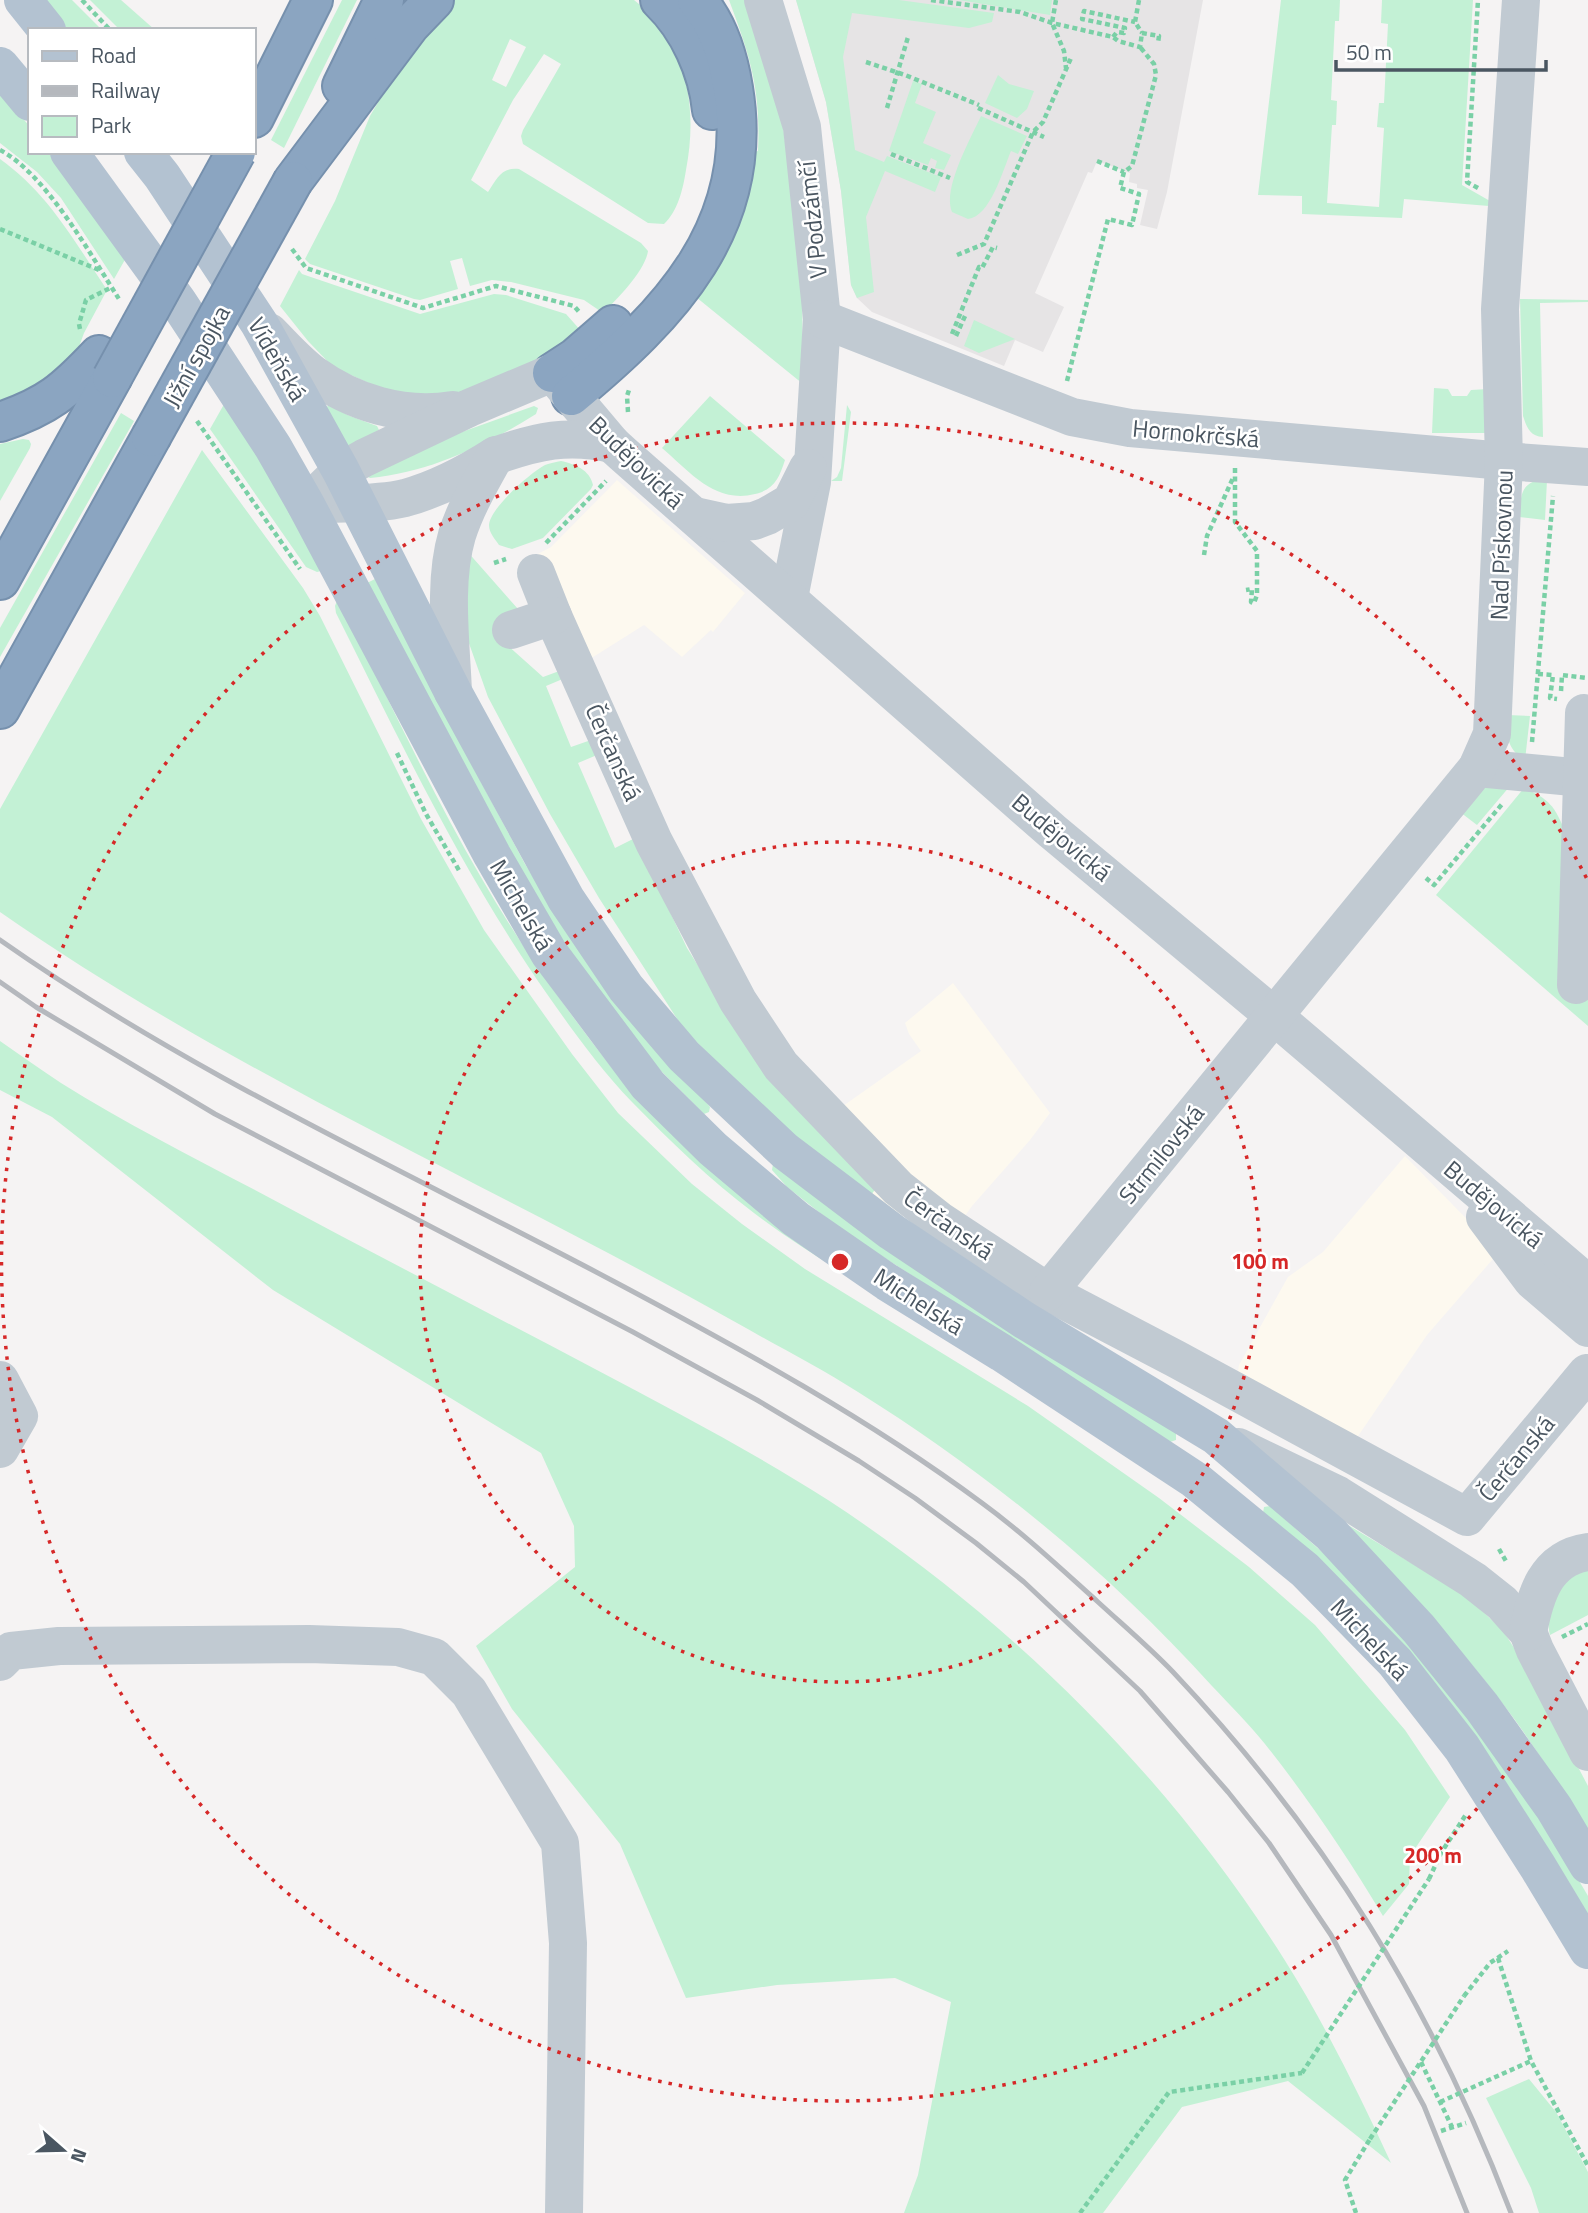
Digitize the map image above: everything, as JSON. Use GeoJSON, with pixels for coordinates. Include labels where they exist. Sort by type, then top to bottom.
{"type":"FeatureCollection","features":[{"type":"Feature","properties":{"kind":"highway"},"geometry":{"type":"LineString","coordinates":[[256,114],[313,0]]}},
{"type":"Feature","properties":{"kind":"highway","name":"Jižní spojka"},"geometry":{"type":"LineString","coordinates":[[0,709],[293,181],[384,0]]}},
{"type":"Feature","properties":{"kind":"highway"},"geometry":{"type":"LineString","coordinates":[[293,181],[410,25],[434,0]]}},
{"type":"Feature","properties":{"kind":"highway"},"geometry":{"type":"LineString","coordinates":[[562,384],[602,336],[656,279],[674,254],[707,174],[714,138],[711,96],[690,38],[660,0]]}},
{"type":"Feature","properties":{"kind":"highway"},"geometry":{"type":"LineString","coordinates":[[562,384],[621,355],[688,279],[706,248],[730,189],[737,135],[736,106],[724,49],[715,26],[697,0]]}},
{"type":"Feature","properties":{"kind":"highway"},"geometry":{"type":"LineString","coordinates":[[0,422],[47,403],[67,388],[165,284],[235,154]]}},
{"type":"Feature","properties":{"kind":"highway"},"geometry":{"type":"LineString","coordinates":[[0,580],[96,357]]}},
{"type":"Feature","properties":{"kind":"main road"},"geometry":{"type":"LineString","coordinates":[[23,0],[45,28]]}},
{"type":"Feature","properties":{"kind":"main road"},"geometry":{"type":"LineString","coordinates":[[0,66],[28,100]]}},
{"type":"Feature","properties":{"kind":"main road","name":"Vídeňská"},"geometry":{"type":"LineString","coordinates":[[70,154],[178,302],[280,460]]}},
{"type":"Feature","properties":{"kind":"main road","name":"Vídeňská"},"geometry":{"type":"LineString","coordinates":[[145,154],[259,323],[349,487]]}},
{"type":"Feature","properties":{"kind":"main road","name":"Michelská"},"geometry":{"type":"LineString","coordinates":[[280,460],[492,855],[549,953],[648,1085],[713,1149],[796,1219],[887,1282],[1002,1353],[1195,1480],[1305,1570],[1395,1662],[1462,1748],[1588,1951]]}},
{"type":"Feature","properties":{"kind":"main road","name":"Michelská"},"geometry":{"type":"LineString","coordinates":[[349,487],[453,692],[566,899],[626,988],[684,1056],[785,1151],[892,1232],[1024,1320],[1216,1436],[1331,1534],[1419,1629],[1482,1707],[1546,1797],[1588,1865]]}},
{"type":"Feature","properties":{"kind":"street","name":"V Podzámčí"},"geometry":{"type":"LineString","coordinates":[[764,0],[802,127],[822,319],[812,482],[789,598]]}},
{"type":"Feature","properties":{"kind":"street","name":"Nad Pískovnou"},"geometry":{"type":"LineString","coordinates":[[1274,1016],[1477,768],[1492,734],[1504,461],[1500,309],[1521,0]]}},
{"type":"Feature","properties":{"kind":"street","name":"Hornokrčská"},"geometry":{"type":"LineString","coordinates":[[822,319],[1072,417],[1130,428],[1572,465]]}},
{"type":"Feature","properties":{"kind":"street"},"geometry":{"type":"LineString","coordinates":[[259,323],[311,373],[351,398],[376,405],[402,410],[444,411],[469,408],[562,384]]}},
{"type":"Feature","properties":{"kind":"street"},"geometry":{"type":"LineString","coordinates":[[453,692],[450,606],[453,553],[457,535],[473,496],[495,456],[562,384]]}},
{"type":"Feature","properties":{"kind":"street","name":"Budějovická"},"geometry":{"type":"LineString","coordinates":[[562,384],[613,444],[1052,831],[1588,1284]]}},
{"type":"Feature","properties":{"kind":"street"},"geometry":{"type":"LineString","coordinates":[[349,487],[364,458],[469,408]]}},
{"type":"Feature","properties":{"kind":"street"},"geometry":{"type":"LineString","coordinates":[[306,505],[349,487],[405,498],[424,492],[495,456],[519,447],[562,438],[613,444]]}},
{"type":"Feature","properties":{"kind":"street","name":"V Podzámčí"},"geometry":{"type":"LineString","coordinates":[[695,516],[727,523],[754,521],[791,502],[805,477],[815,446]]}},
{"type":"Feature","properties":{"kind":"street","name":"Čerčanská"},"geometry":{"type":"LineString","coordinates":[[529,559],[654,842],[738,1001],[781,1066],[898,1188],[940,1221],[1048,1292],[1467,1517],[1587,1373]]}},
{"type":"Feature","properties":{"kind":"street"},"geometry":{"type":"LineString","coordinates":[[511,630],[553,616]]}},
{"type":"Feature","properties":{"kind":"street"},"geometry":{"type":"LineString","coordinates":[[1576,985],[1586,696]]}},
{"type":"Feature","properties":{"kind":"street"},"geometry":{"type":"LineString","coordinates":[[1477,768],[1583,778]]}},
{"type":"Feature","properties":{"kind":"street","name":"Strmilovská"},"geometry":{"type":"LineString","coordinates":[[1048,1292],[1274,1016]]}},
{"type":"Feature","properties":{"kind":"street"},"geometry":{"type":"LineString","coordinates":[[1443,1162],[1532,1280],[1588,1328]]}},
{"type":"Feature","properties":{"kind":"street"},"geometry":{"type":"LineString","coordinates":[[0,1380],[19,1416],[0,1449]]}},
{"type":"Feature","properties":{"kind":"street"},"geometry":{"type":"LineString","coordinates":[[1216,1436],[1338,1495],[1473,1580],[1502,1603],[1528,1632],[1588,1752]]}},
{"type":"Feature","properties":{"kind":"street"},"geometry":{"type":"LineString","coordinates":[[1528,1632],[1532,1609],[1542,1582],[1565,1560],[1588,1552]]}},
{"type":"Feature","properties":{"kind":"street"},"geometry":{"type":"LineString","coordinates":[[0,1662],[11,1651],[59,1646],[309,1644],[398,1647],[434,1657],[469,1692],[560,1843],[568,1943],[564,2213]]}},
{"type":"Feature","properties":{"kind":"path"},"geometry":{"type":"LineString","coordinates":[[82,0],[108,28]]}},
{"type":"Feature","properties":{"kind":"path"},"geometry":{"type":"LineString","coordinates":[[931,0],[1020,11],[1052,23],[1113,37],[1140,47],[1154,64],[1156,75],[1132,166],[1124,172],[1120,188],[1139,194],[1132,225],[1108,219],[1067,383]]}},
{"type":"Feature","properties":{"kind":"path"},"geometry":{"type":"LineString","coordinates":[[1056,0],[1052,23],[1064,51],[1066,68]]}},
{"type":"Feature","properties":{"kind":"path"},"geometry":{"type":"LineString","coordinates":[[1139,0],[1135,22],[1142,33],[1140,47]]}},
{"type":"Feature","properties":{"kind":"path"},"geometry":{"type":"LineString","coordinates":[[1478,0],[1467,183],[1508,204]]}},
{"type":"Feature","properties":{"kind":"path"},"geometry":{"type":"LineString","coordinates":[[1113,37],[1117,32],[1124,33],[1125,28],[1082,19],[1084,11],[1135,22]]}},
{"type":"Feature","properties":{"kind":"path"},"geometry":{"type":"LineString","coordinates":[[1142,33],[1159,36],[1158,43]]}},
{"type":"Feature","properties":{"kind":"path"},"geometry":{"type":"LineString","coordinates":[[887,108],[908,37]]}},
{"type":"Feature","properties":{"kind":"path"},"geometry":{"type":"LineString","coordinates":[[984,244],[1032,132],[1043,122],[1071,58]]}},
{"type":"Feature","properties":{"kind":"path"},"geometry":{"type":"LineString","coordinates":[[866,62],[898,72],[1044,136]]}},
{"type":"Feature","properties":{"kind":"path"},"geometry":{"type":"LineString","coordinates":[[891,154],[950,177]]}},
{"type":"Feature","properties":{"kind":"path"},"geometry":{"type":"LineString","coordinates":[[1097,161],[1124,172]]}},
{"type":"Feature","properties":{"kind":"path"},"geometry":{"type":"LineString","coordinates":[[0,229],[100,270]]}},
{"type":"Feature","properties":{"kind":"path"},"geometry":{"type":"LineString","coordinates":[[949,343],[979,267],[982,268],[995,248],[984,244],[957,255]]}},
{"type":"Feature","properties":{"kind":"path"},"geometry":{"type":"LineString","coordinates":[[290,247],[306,268],[422,308],[496,286],[574,306],[582,316]]}},
{"type":"Feature","properties":{"kind":"path"},"geometry":{"type":"LineString","coordinates":[[96,357],[79,324],[86,300],[111,288]]}},
{"type":"Feature","properties":{"kind":"path"},"geometry":{"type":"LineString","coordinates":[[952,335],[956,336],[965,316]]}},
{"type":"Feature","properties":{"kind":"path"},"geometry":{"type":"LineString","coordinates":[[494,563],[529,559],[608,478],[613,444],[631,383]]}},
{"type":"Feature","properties":{"kind":"path"},"geometry":{"type":"LineString","coordinates":[[1236,463],[1235,522],[1257,551],[1257,595],[1254,603],[1251,603],[1252,589],[1246,590]]}},
{"type":"Feature","properties":{"kind":"path"},"geometry":{"type":"LineString","coordinates":[[1418,872],[1434,885],[1529,773],[1538,674],[1572,465]]}},
{"type":"Feature","properties":{"kind":"path"},"geometry":{"type":"LineString","coordinates":[[1204,555],[1207,536],[1234,474]]}},
{"type":"Feature","properties":{"kind":"path"},"geometry":{"type":"LineString","coordinates":[[1538,674],[1553,675],[1550,698],[1560,699],[1562,675],[1586,696]]}},
{"type":"Feature","properties":{"kind":"path"},"geometry":{"type":"LineString","coordinates":[[1080,2213],[1170,2092],[1302,2073],[1429,1879],[1441,1853],[1472,1806]]}},
{"type":"Feature","properties":{"kind":"path"},"geometry":{"type":"LineString","coordinates":[[1356,2213],[1345,2180],[1464,1996],[1490,1963],[1508,1951]]}},
{"type":"Feature","properties":{"kind":"path"},"geometry":{"type":"LineString","coordinates":[[1498,1958],[1531,2061],[1588,2165]]}},
{"type":"Feature","properties":{"kind":"path"},"geometry":{"type":"LineString","coordinates":[[1440,2102],[1531,2061]]}},
{"type":"Feature","properties":{"kind":"path"},"geometry":{"type":"LineString","coordinates":[[1421,2062],[1452,2127]]}},
{"type":"Feature","properties":{"kind":"path"},"geometry":{"type":"LineString","coordinates":[[1441,2132],[1466,2123]]}},
{"type":"Feature","properties":{"kind":"shaded area"},"geometry":{"type":"Polygon","coordinates":[[[796,0],[1203,0],[1167,192],[1157,229],[1140,225],[1148,190],[1137,188],[1137,184],[1129,182],[1130,173],[1097,161],[1092,173],[1088,172],[1035,293],[1064,307],[1043,352],[1015,340],[1004,366],[872,312],[857,298],[851,285],[841,191],[826,102],[796,0]]]}},
{"type":"Feature","properties":{"kind":"shaded area"},"geometry":{"type":"Polygon","coordinates":[[[617,480],[745,593],[713,632],[711,630],[682,657],[644,625],[590,659],[521,563],[551,547],[617,480]]]}},
{"type":"Feature","properties":{"kind":"shaded area"},"geometry":{"type":"Polygon","coordinates":[[[953,983],[1050,1113],[972,1206],[945,1244],[871,1195],[876,1187],[843,1106],[921,1051],[905,1023],[953,983]]]}},
{"type":"Feature","properties":{"kind":"shaded area"},"geometry":{"type":"Polygon","coordinates":[[[1405,1156],[1499,1252],[1427,1335],[1354,1442],[1237,1377],[1239,1365],[1288,1277],[1323,1252],[1405,1156]]]}},
{"type":"Feature","properties":{"kind":"green space"},"geometry":{"type":"Polygon","coordinates":[[[40,0],[72,0],[100,28],[63,28],[40,0]]]}},
{"type":"Feature","properties":{"kind":"green space"},"geometry":{"type":"Polygon","coordinates":[[[90,0],[121,0],[153,28],[118,28],[90,0]]]}},
{"type":"Feature","properties":{"kind":"green space"},"geometry":{"type":"Polygon","coordinates":[[[342,0],[357,0],[284,148],[271,140],[342,0]]]}},
{"type":"Feature","properties":{"kind":"green space"},"geometry":{"type":"Polygon","coordinates":[[[455,0],[634,0],[667,35],[685,77],[691,123],[681,192],[673,213],[664,224],[648,223],[523,144],[523,130],[561,64],[544,54],[513,100],[471,180],[488,192],[504,172],[519,169],[641,243],[648,251],[642,267],[603,313],[584,300],[511,282],[492,280],[470,286],[462,258],[450,261],[458,289],[420,300],[310,264],[305,259],[335,201],[370,116],[414,41],[432,19],[455,0]],[[510,39],[492,80],[506,87],[526,47],[510,39]]]}},
{"type":"Feature","properties":{"kind":"green space"},"geometry":{"type":"Polygon","coordinates":[[[729,0],[751,0],[782,117],[802,280],[803,384],[691,293],[743,155],[758,151],[756,91],[743,39],[729,0]]]}},
{"type":"Feature","properties":{"kind":"green space"},"geometry":{"type":"Polygon","coordinates":[[[796,0],[899,0],[994,13],[992,22],[969,28],[852,13],[843,57],[855,150],[884,162],[887,156],[941,177],[935,192],[885,171],[866,217],[874,292],[857,298],[851,285],[841,191],[826,102],[796,0]]]}},
{"type":"Feature","properties":{"kind":"green space"},"geometry":{"type":"Polygon","coordinates":[[[959,0],[1052,0],[1050,15],[959,0]]]}},
{"type":"Feature","properties":{"kind":"green space"},"geometry":{"type":"Polygon","coordinates":[[[1281,0],[1340,0],[1339,21],[1335,21],[1331,100],[1337,101],[1336,125],[1332,125],[1327,203],[1379,207],[1384,128],[1377,127],[1379,103],[1384,103],[1388,24],[1381,23],[1382,0],[1473,0],[1462,185],[1490,201],[1489,206],[1404,199],[1402,218],[1302,214],[1302,196],[1258,195],[1281,0]]]}},
{"type":"Feature","properties":{"kind":"green space"},"geometry":{"type":"Polygon","coordinates":[[[998,75],[1009,84],[1034,91],[1027,109],[1017,118],[985,103],[998,75]]]}},
{"type":"Feature","properties":{"kind":"green space"},"geometry":{"type":"Polygon","coordinates":[[[913,81],[922,84],[915,103],[936,112],[923,143],[951,155],[944,170],[935,168],[937,161],[931,158],[928,165],[889,151],[913,81]]]}},
{"type":"Feature","properties":{"kind":"green space"},"geometry":{"type":"Polygon","coordinates":[[[0,91],[28,125],[28,154],[51,154],[127,256],[114,279],[61,198],[37,172],[0,143],[0,91]]]}},
{"type":"Feature","properties":{"kind":"green space"},"geometry":{"type":"Polygon","coordinates":[[[981,116],[1027,136],[1018,154],[1011,151],[989,202],[976,216],[968,219],[952,212],[951,190],[959,164],[981,116]]]}},
{"type":"Feature","properties":{"kind":"green space"},"geometry":{"type":"Polygon","coordinates":[[[0,159],[17,172],[47,203],[107,290],[84,333],[76,355],[56,380],[0,406],[0,159]]]}},
{"type":"Feature","properties":{"kind":"green space"},"geometry":{"type":"Polygon","coordinates":[[[299,270],[302,274],[420,314],[494,294],[506,295],[566,314],[582,332],[528,365],[464,392],[440,395],[393,394],[333,367],[280,306],[299,270]]]}},
{"type":"Feature","properties":{"kind":"green space"},"geometry":{"type":"Polygon","coordinates":[[[1520,299],[1588,300],[1540,303],[1543,437],[1530,431],[1523,416],[1520,299]]]}},
{"type":"Feature","properties":{"kind":"green space"},"geometry":{"type":"Polygon","coordinates":[[[974,320],[1015,339],[979,353],[964,346],[974,320]]]}},
{"type":"Feature","properties":{"kind":"green space"},"geometry":{"type":"Polygon","coordinates":[[[1434,388],[1448,389],[1452,396],[1467,396],[1471,390],[1488,389],[1488,433],[1432,433],[1434,388]]]}},
{"type":"Feature","properties":{"kind":"green space"},"geometry":{"type":"Polygon","coordinates":[[[710,396],[785,460],[772,486],[755,494],[741,496],[715,490],[693,476],[662,448],[710,396]]]}},
{"type":"Feature","properties":{"kind":"green space"},"geometry":{"type":"Polygon","coordinates":[[[227,399],[325,570],[317,572],[306,567],[210,429],[227,399]]]}},
{"type":"Feature","properties":{"kind":"green space"},"geometry":{"type":"Polygon","coordinates":[[[328,405],[377,426],[379,430],[348,447],[326,409],[328,405]]]}},
{"type":"Feature","properties":{"kind":"green space"},"geometry":{"type":"Polygon","coordinates":[[[847,405],[851,412],[842,481],[831,481],[837,477],[841,468],[847,405]]]}},
{"type":"Feature","properties":{"kind":"green space"},"geometry":{"type":"Polygon","coordinates":[[[534,406],[538,408],[536,414],[497,437],[456,456],[392,475],[370,478],[366,476],[420,447],[534,406]]]}},
{"type":"Feature","properties":{"kind":"green space"},"geometry":{"type":"Polygon","coordinates":[[[121,413],[134,421],[0,657],[0,628],[121,413]]]}},
{"type":"Feature","properties":{"kind":"green space"},"geometry":{"type":"Polygon","coordinates":[[[29,440],[30,448],[0,501],[0,444],[29,440]]]}},
{"type":"Feature","properties":{"kind":"green space"},"geometry":{"type":"Polygon","coordinates":[[[202,450],[303,588],[320,616],[421,819],[484,930],[572,1054],[618,1113],[692,1184],[742,1224],[805,1269],[1028,1406],[1159,1498],[1249,1567],[1315,1625],[1405,1730],[1450,1797],[1410,1856],[1409,1884],[1383,1916],[1312,1806],[1239,1714],[1131,1603],[1089,1564],[954,1456],[907,1423],[798,1357],[644,1272],[363,1126],[178,1025],[0,912],[0,809],[202,450]]]}},
{"type":"Feature","properties":{"kind":"green space"},"geometry":{"type":"Polygon","coordinates":[[[561,461],[576,466],[589,475],[593,485],[591,489],[543,538],[512,549],[499,545],[489,525],[496,510],[530,475],[545,465],[561,461]]]}},
{"type":"Feature","properties":{"kind":"green space"},"geometry":{"type":"Polygon","coordinates":[[[1538,480],[1547,480],[1545,520],[1519,517],[1524,489],[1538,480]]]}},
{"type":"Feature","properties":{"kind":"green space"},"geometry":{"type":"Polygon","coordinates":[[[466,550],[518,609],[506,644],[543,677],[562,670],[565,678],[546,686],[571,747],[591,740],[597,755],[578,763],[615,848],[635,838],[687,948],[752,1052],[877,1187],[871,1195],[769,1116],[683,1028],[599,898],[550,814],[488,697],[465,632],[466,550]]]}},
{"type":"Feature","properties":{"kind":"green space"},"geometry":{"type":"Polygon","coordinates":[[[379,577],[474,769],[525,864],[569,935],[710,1107],[709,1112],[704,1114],[652,1062],[613,1015],[513,867],[367,583],[379,577]]]}},
{"type":"Feature","properties":{"kind":"green space"},"geometry":{"type":"Polygon","coordinates":[[[338,598],[426,775],[482,879],[527,952],[594,1045],[612,1068],[851,1278],[778,1230],[722,1187],[632,1102],[587,1050],[516,949],[460,855],[336,613],[338,598]]]}},
{"type":"Feature","properties":{"kind":"green space"},"geometry":{"type":"Polygon","coordinates":[[[1507,715],[1530,716],[1525,760],[1511,746],[1507,715]]]}},
{"type":"Feature","properties":{"kind":"green space"},"geometry":{"type":"Polygon","coordinates":[[[1510,786],[1477,825],[1460,812],[1482,789],[1510,786]]]}},
{"type":"Feature","properties":{"kind":"green space"},"geometry":{"type":"Polygon","coordinates":[[[1524,788],[1550,804],[1565,832],[1588,996],[1588,1026],[1436,895],[1524,788]]]}},
{"type":"Feature","properties":{"kind":"green space"},"geometry":{"type":"Polygon","coordinates":[[[0,1041],[61,1083],[138,1128],[654,1400],[771,1465],[828,1500],[960,1596],[1022,1649],[1081,1705],[1137,1764],[1189,1826],[1238,1891],[1314,2009],[1391,2163],[1288,2081],[1182,2107],[1103,2213],[904,2213],[918,2175],[951,2002],[895,1978],[777,1985],[686,1998],[620,1844],[512,1709],[476,1646],[575,1567],[574,1526],[541,1453],[273,1290],[52,1117],[0,1090],[0,1041]]]}},
{"type":"Feature","properties":{"kind":"green space"},"geometry":{"type":"Polygon","coordinates":[[[773,1164],[1176,1433],[1176,1440],[1170,1442],[843,1231],[787,1187],[772,1170],[773,1164]]]}},
{"type":"Feature","properties":{"kind":"green space"},"geometry":{"type":"Polygon","coordinates":[[[1270,1506],[1355,1581],[1430,1663],[1538,1811],[1588,1896],[1588,1920],[1263,1513],[1264,1507],[1270,1506]]]}},
{"type":"Feature","properties":{"kind":"green space"},"geometry":{"type":"Polygon","coordinates":[[[1348,1525],[1468,1597],[1504,1632],[1588,1786],[1588,1832],[1496,1694],[1348,1525]]]}},
{"type":"Feature","properties":{"kind":"green space"},"geometry":{"type":"Polygon","coordinates":[[[1588,1568],[1588,1615],[1550,1635],[1549,1620],[1555,1597],[1563,1584],[1588,1568]]]}},
{"type":"Feature","properties":{"kind":"green space"},"geometry":{"type":"Polygon","coordinates":[[[1529,2079],[1556,2112],[1588,2172],[1588,2213],[1539,2213],[1531,2188],[1486,2098],[1529,2079]]]}},
{"type":"Feature","properties":{"kind":"railway"},"geometry":{"type":"LineString","coordinates":[[0,940],[73,989],[224,1079],[615,1282],[803,1386],[938,1472],[1027,1539],[1173,1672],[1279,1795],[1326,1859],[1409,1993],[1480,2137],[1511,2213]]}},
{"type":"Feature","properties":{"kind":"railway"},"geometry":{"type":"LineString","coordinates":[[0,982],[36,1007],[215,1114],[633,1332],[757,1400],[915,1498],[1024,1582],[1140,1691],[1269,1843],[1331,1935],[1424,2106],[1467,2213]]}}]}
